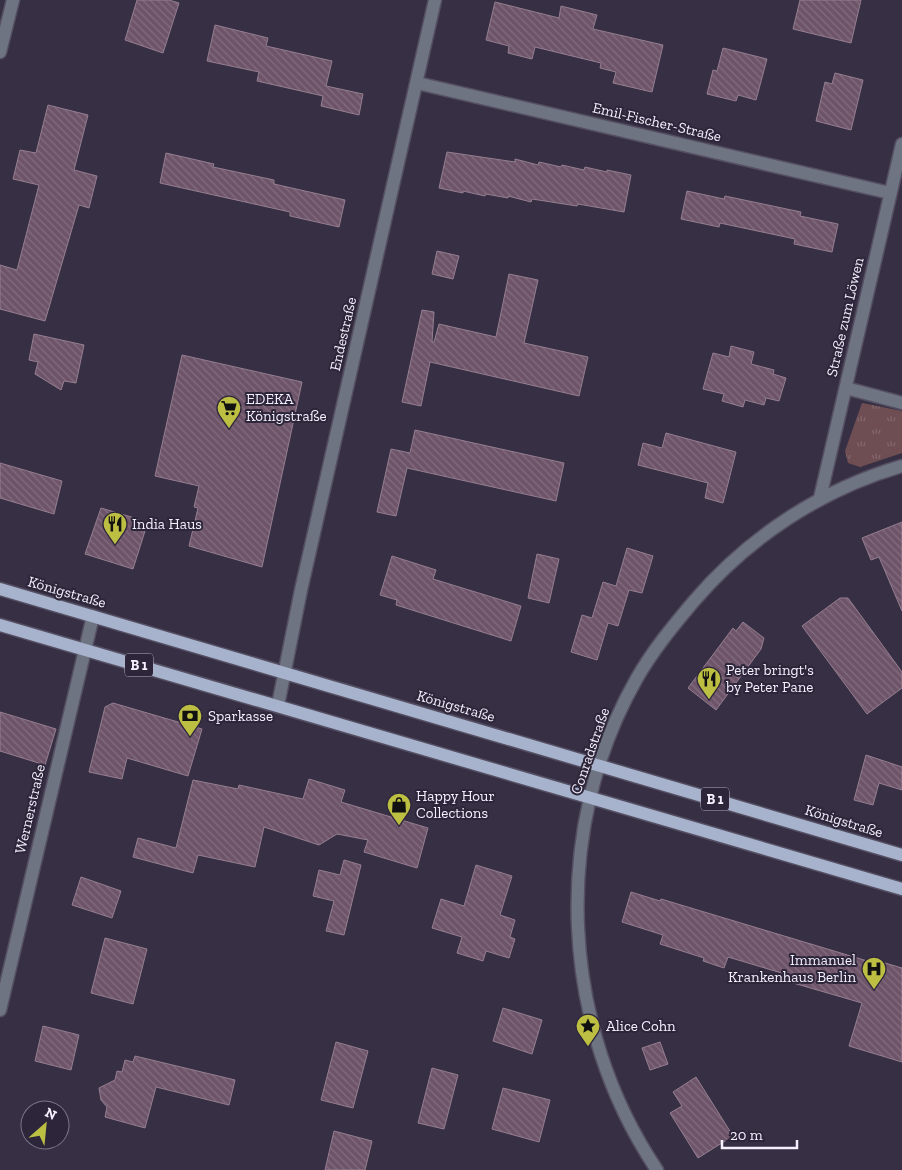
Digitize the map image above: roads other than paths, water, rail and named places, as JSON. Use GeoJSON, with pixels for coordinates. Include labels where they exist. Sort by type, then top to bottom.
{"type":"FeatureCollection","features":[{"type":"Feature","properties":{"kind":"main road","name":"Königstraße"},"geometry":{"type":"LineString","coordinates":[[0,589],[902,855]]}},
{"type":"Feature","properties":{"kind":"main road","name":"B 1"},"geometry":{"type":"LineString","coordinates":[[0,625],[902,889]]}},
{"type":"Feature","properties":{"kind":"street"},"geometry":{"type":"LineString","coordinates":[[0,52],[13,0]]}},
{"type":"Feature","properties":{"kind":"street","name":"Endestraße"},"geometry":{"type":"LineString","coordinates":[[278,706],[301,590],[435,0]]}},
{"type":"Feature","properties":{"kind":"street","name":"Emil-Fischer-Straße"},"geometry":{"type":"LineString","coordinates":[[417,83],[890,193]]}},
{"type":"Feature","properties":{"kind":"street","name":"Straße zum Löwen"},"geometry":{"type":"LineString","coordinates":[[820,498],[902,144]]}},
{"type":"Feature","properties":{"kind":"street"},"geometry":{"type":"LineString","coordinates":[[846,388],[902,403]]}},
{"type":"Feature","properties":{"kind":"street","name":"Conradstraße"},"geometry":{"type":"LineString","coordinates":[[658,1170],[622,1107],[600,1050],[588,1009],[581,967],[577,916],[580,853],[590,798],[599,765],[622,706],[664,636],[718,573],[767,532],[820,498],[866,477],[902,466]]}},
{"type":"Feature","properties":{"kind":"street","name":"Wernerstraße"},"geometry":{"type":"LineString","coordinates":[[0,1010],[93,616]]}},
{"type":"Feature","properties":{"kind":"place","name":"EDEKA Königstraße"},"geometry":{"type":"Point","coordinates":[229,429]}},
{"type":"Feature","properties":{"kind":"place","name":"India Haus"},"geometry":{"type":"Point","coordinates":[115,545]}},
{"type":"Feature","properties":{"kind":"place","name":"Peter bringt's by Peter Pane"},"geometry":{"type":"Point","coordinates":[709,700]}},
{"type":"Feature","properties":{"kind":"place","name":"Sparkasse"},"geometry":{"type":"Point","coordinates":[190,737]}},
{"type":"Feature","properties":{"kind":"place","name":"Happy Hour Collections"},"geometry":{"type":"Point","coordinates":[399,826]}},
{"type":"Feature","properties":{"kind":"place","name":"Immanuel Krankenhaus Berlin"},"geometry":{"type":"Point","coordinates":[874,990]}},
{"type":"Feature","properties":{"kind":"place","name":"Alice Cohn"},"geometry":{"type":"Point","coordinates":[588,1047]}}]}
